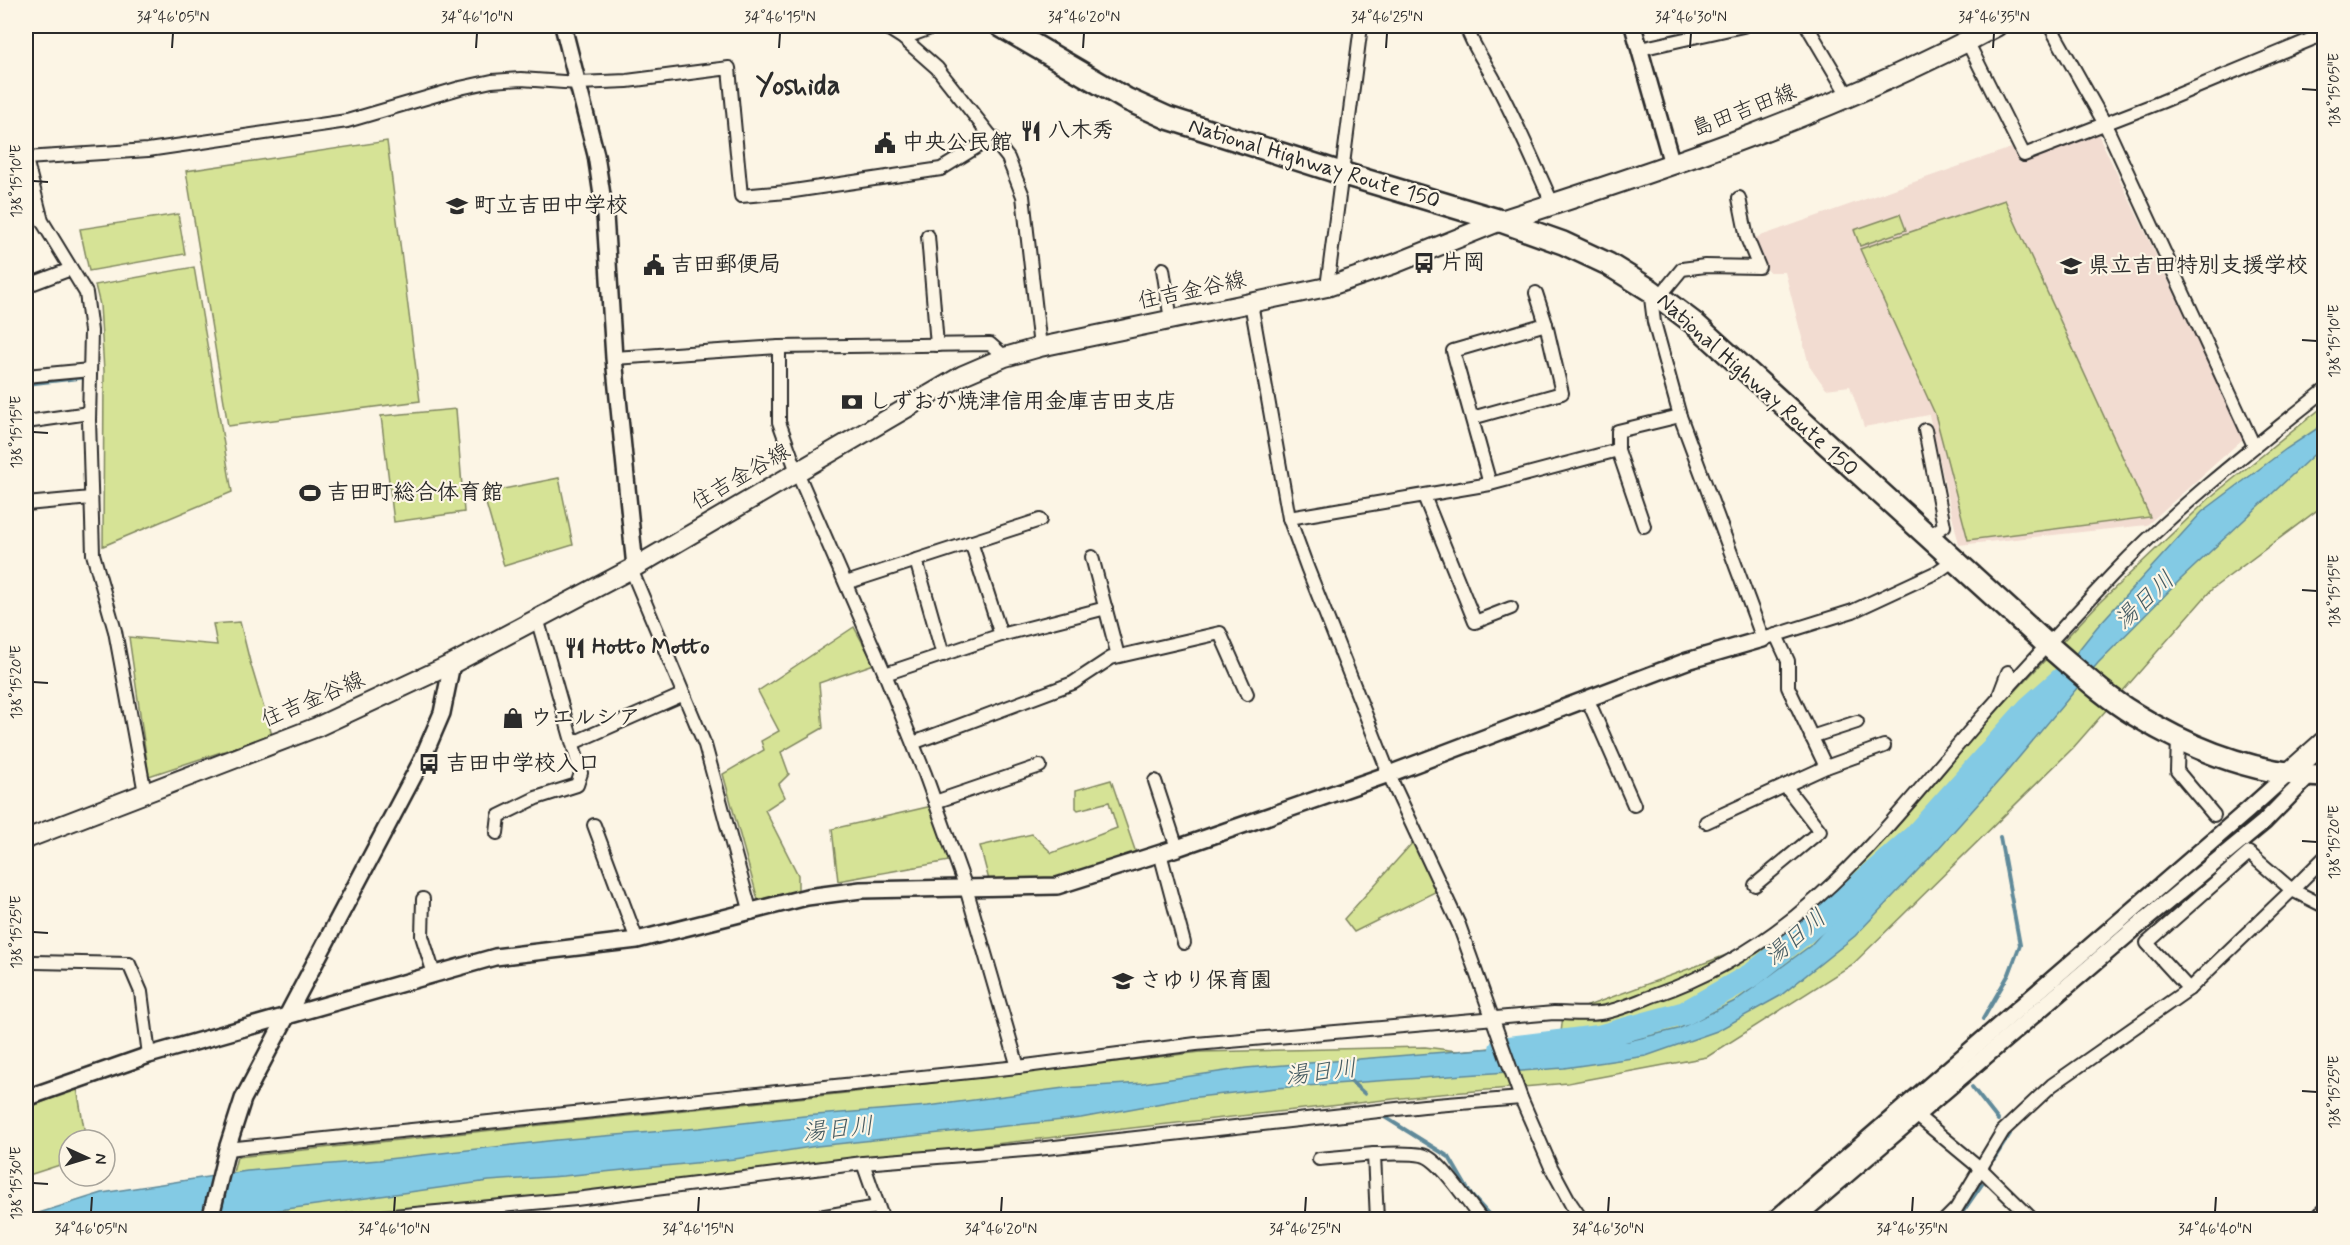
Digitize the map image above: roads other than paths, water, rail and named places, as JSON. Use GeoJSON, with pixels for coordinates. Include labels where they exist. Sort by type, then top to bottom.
{"type":"FeatureCollection","features":[{"type":"Feature","properties":{"kind":"highway","name":"National Highway Route 150"},"geometry":{"type":"LineString","coordinates":[[1001,26],[1126,99],[1168,118],[1341,174],[1501,221],[1563,243],[1608,264],[1655,294],[1695,324],[1953,560],[2100,690],[2133,714],[2178,739],[2246,765],[2288,774],[2319,772]]}},
{"type":"Feature","properties":{"kind":"main road","name":"島田吉田線"},"geometry":{"type":"LineString","coordinates":[[1501,221],[1672,164],[1849,97],[1996,26]]}},
{"type":"Feature","properties":{"kind":"main road","name":"住吉金谷線"},"geometry":{"type":"LineString","coordinates":[[26,839],[317,727],[452,664],[633,568],[963,375],[1005,357],[1040,347],[1327,287],[1394,264],[1501,221]]}},
{"type":"Feature","properties":{"kind":"main road"},"geometry":{"type":"LineString","coordinates":[[2288,774],[2325,742]]}},
{"type":"Feature","properties":{"kind":"street"},"geometry":{"type":"LineString","coordinates":[[563,26],[596,155],[605,215],[614,358],[633,568],[705,745],[751,912]]}},
{"type":"Feature","properties":{"kind":"street"},"geometry":{"type":"LineString","coordinates":[[884,26],[903,38],[937,68],[1008,158],[1023,196],[1040,347]]}},
{"type":"Feature","properties":{"kind":"street"},"geometry":{"type":"LineString","coordinates":[[903,38],[936,26]]}},
{"type":"Feature","properties":{"kind":"street"},"geometry":{"type":"LineString","coordinates":[[1327,287],[1361,26]]}},
{"type":"Feature","properties":{"kind":"street"},"geometry":{"type":"LineString","coordinates":[[1466,26],[1471,42],[1507,104],[1552,204]]}},
{"type":"Feature","properties":{"kind":"street"},"geometry":{"type":"LineString","coordinates":[[1633,26],[1672,164]]}},
{"type":"Feature","properties":{"kind":"street"},"geometry":{"type":"LineString","coordinates":[[1640,50],[1743,26]]}},
{"type":"Feature","properties":{"kind":"street"},"geometry":{"type":"LineString","coordinates":[[1807,26],[1849,97]]}},
{"type":"Feature","properties":{"kind":"street"},"geometry":{"type":"LineString","coordinates":[[2050,26],[2105,124],[2254,446]]}},
{"type":"Feature","properties":{"kind":"street"},"geometry":{"type":"LineString","coordinates":[[1967,41],[2024,155],[2325,34]]}},
{"type":"Feature","properties":{"kind":"street"},"geometry":{"type":"LineString","coordinates":[[145,793],[115,631],[93,554],[89,413],[91,332],[86,293],[42,221],[26,159],[148,150],[347,121],[492,81],[521,79],[578,83],[627,81],[729,68],[741,196],[787,192],[941,170],[993,137]]}},
{"type":"Feature","properties":{"kind":"street"},"geometry":{"type":"LineString","coordinates":[[1739,198],[1747,238],[1759,267],[1705,266],[1682,269],[1655,294],[1654,322],[1680,416],[1769,637],[1788,661],[1788,687],[1827,767]]}},
{"type":"Feature","properties":{"kind":"street"},"geometry":{"type":"LineString","coordinates":[[928,236],[937,345]]}},
{"type":"Feature","properties":{"kind":"street"},"geometry":{"type":"LineString","coordinates":[[26,286],[71,269]]}},
{"type":"Feature","properties":{"kind":"street"},"geometry":{"type":"LineString","coordinates":[[1163,269],[1171,320]]}},
{"type":"Feature","properties":{"kind":"street"},"geometry":{"type":"LineString","coordinates":[[1472,418],[1562,393],[1536,292]]}},
{"type":"Feature","properties":{"kind":"street"},"geometry":{"type":"LineString","coordinates":[[1251,303],[1289,518],[1389,774],[1459,925],[1521,1096],[1551,1167],[1582,1220]]}},
{"type":"Feature","properties":{"kind":"street"},"geometry":{"type":"LineString","coordinates":[[1490,483],[1453,351],[1546,324]]}},
{"type":"Feature","properties":{"kind":"street"},"geometry":{"type":"LineString","coordinates":[[614,358],[779,347],[990,344],[1005,357]]}},
{"type":"Feature","properties":{"kind":"street"},"geometry":{"type":"LineString","coordinates":[[779,347],[779,422],[797,472],[885,674],[935,802],[966,888],[1018,1067]]}},
{"type":"Feature","properties":{"kind":"street"},"geometry":{"type":"LineString","coordinates":[[26,376],[90,370]]}},
{"type":"Feature","properties":{"kind":"street"},"geometry":{"type":"LineString","coordinates":[[225,1154],[1018,1067],[1196,1044],[1495,1020],[1554,1013],[1601,1013],[1693,981],[1737,957],[1784,927],[1821,896],[1904,810],[1998,700],[2151,536],[2227,467],[2325,391]]}},
{"type":"Feature","properties":{"kind":"street"},"geometry":{"type":"LineString","coordinates":[[26,422],[89,413]]}},
{"type":"Feature","properties":{"kind":"street"},"geometry":{"type":"LineString","coordinates":[[1644,526],[1618,450],[1618,431],[1680,416]]}},
{"type":"Feature","properties":{"kind":"street"},"geometry":{"type":"LineString","coordinates":[[1925,430],[1944,526],[1928,537]]}},
{"type":"Feature","properties":{"kind":"street"},"geometry":{"type":"LineString","coordinates":[[1289,518],[1490,483],[1618,450]]}},
{"type":"Feature","properties":{"kind":"street"},"geometry":{"type":"LineString","coordinates":[[1424,496],[1475,622],[1511,608]]}},
{"type":"Feature","properties":{"kind":"street"},"geometry":{"type":"LineString","coordinates":[[26,504],[90,498]]}},
{"type":"Feature","properties":{"kind":"street"},"geometry":{"type":"LineString","coordinates":[[846,583],[1040,520]]}},
{"type":"Feature","properties":{"kind":"street"},"geometry":{"type":"LineString","coordinates":[[971,542],[1001,635]]}},
{"type":"Feature","properties":{"kind":"street"},"geometry":{"type":"LineString","coordinates":[[1092,557],[1118,656]]}},
{"type":"Feature","properties":{"kind":"street"},"geometry":{"type":"LineString","coordinates":[[916,560],[943,655]]}},
{"type":"Feature","properties":{"kind":"street"},"geometry":{"type":"LineString","coordinates":[[26,1098],[149,1055],[495,957],[637,940],[807,897],[861,890],[1058,886],[1177,848],[1389,774],[1687,661],[1853,611],[1937,572],[1953,560]]}},
{"type":"Feature","properties":{"kind":"street"},"geometry":{"type":"LineString","coordinates":[[885,674],[1001,635],[1106,608]]}},
{"type":"Feature","properties":{"kind":"street"},"geometry":{"type":"LineString","coordinates":[[497,833],[499,816],[536,798],[577,785],[581,773],[537,618]]}},
{"type":"Feature","properties":{"kind":"street"},"geometry":{"type":"LineString","coordinates":[[913,743],[1073,683],[1111,657],[1220,633],[1247,694]]}},
{"type":"Feature","properties":{"kind":"street"},"geometry":{"type":"LineString","coordinates":[[210,1220],[225,1154],[243,1099],[421,762],[442,713],[452,664]]}},
{"type":"Feature","properties":{"kind":"street"},"geometry":{"type":"LineString","coordinates":[[1998,700],[2008,672]]}},
{"type":"Feature","properties":{"kind":"street"},"geometry":{"type":"LineString","coordinates":[[573,743],[684,694]]}},
{"type":"Feature","properties":{"kind":"street"},"geometry":{"type":"LineString","coordinates":[[1587,698],[1634,805]]}},
{"type":"Feature","properties":{"kind":"street"},"geometry":{"type":"LineString","coordinates":[[1811,737],[1857,722]]}},
{"type":"Feature","properties":{"kind":"street"},"geometry":{"type":"LineString","coordinates":[[2178,739],[2177,771],[2214,814]]}},
{"type":"Feature","properties":{"kind":"street"},"geometry":{"type":"LineString","coordinates":[[1706,822],[1827,767],[1884,746]]}},
{"type":"Feature","properties":{"kind":"street"},"geometry":{"type":"LineString","coordinates":[[935,802],[1040,766]]}},
{"type":"Feature","properties":{"kind":"street"},"geometry":{"type":"LineString","coordinates":[[1794,1220],[1915,1114],[2264,822],[2319,772]]}},
{"type":"Feature","properties":{"kind":"street"},"geometry":{"type":"LineString","coordinates":[[1774,1220],[2288,774]]}},
{"type":"Feature","properties":{"kind":"street"},"geometry":{"type":"LineString","coordinates":[[1155,781],[1177,848]]}},
{"type":"Feature","properties":{"kind":"street"},"geometry":{"type":"LineString","coordinates":[[1755,885],[1820,831],[1786,787]]}},
{"type":"Feature","properties":{"kind":"street"},"geometry":{"type":"LineString","coordinates":[[594,825],[637,940]]}},
{"type":"Feature","properties":{"kind":"street"},"geometry":{"type":"LineString","coordinates":[[1160,853],[1184,943]]}},
{"type":"Feature","properties":{"kind":"street"},"geometry":{"type":"LineString","coordinates":[[2147,943],[2249,853],[2292,890],[2325,906]]}},
{"type":"Feature","properties":{"kind":"street"},"geometry":{"type":"LineString","coordinates":[[1945,1220],[1956,1209],[2003,1131],[2052,1085],[2188,989],[2325,858]]}},
{"type":"Feature","properties":{"kind":"street"},"geometry":{"type":"LineString","coordinates":[[423,898],[422,936],[434,974]]}},
{"type":"Feature","properties":{"kind":"street"},"geometry":{"type":"LineString","coordinates":[[2133,930],[2188,989]]}},
{"type":"Feature","properties":{"kind":"street"},"geometry":{"type":"LineString","coordinates":[[35,962],[129,964],[141,992],[149,1055]]}},
{"type":"Feature","properties":{"kind":"street"},"geometry":{"type":"LineString","coordinates":[[351,1220],[576,1199],[863,1163],[1037,1149],[1521,1096]]}},
{"type":"Feature","properties":{"kind":"street"},"geometry":{"type":"LineString","coordinates":[[1915,1114],[1980,1168],[2033,1220]]}},
{"type":"Feature","properties":{"kind":"street"},"geometry":{"type":"LineString","coordinates":[[1319,1159],[1374,1154],[1424,1155],[1450,1176],[1482,1220]]}},
{"type":"Feature","properties":{"kind":"street"},"geometry":{"type":"LineString","coordinates":[[1374,1154],[1377,1220]]}},
{"type":"Feature","properties":{"kind":"street"},"geometry":{"type":"LineString","coordinates":[[863,1163],[883,1220]]}},
{"type":"Feature","properties":{"kind":"street"},"geometry":{"type":"LineString","coordinates":[[801,1220],[878,1207]]}},
{"type":"Feature","properties":{"kind":"street"},"geometry":{"type":"LineString","coordinates":[[2318,1220],[2325,1212]]}},
{"type":"Feature","properties":{"kind":"water"},"geometry":{"type":"Polygon","coordinates":[[[2324,424],[2324,445],[2180,580],[2098,663],[2005,774],[1855,936],[1780,996],[1717,1031],[1646,1056],[1564,1068],[1276,1088],[1189,1098],[1081,1118],[817,1146],[735,1159],[489,1181],[214,1219],[26,1220],[26,1217],[102,1193],[247,1171],[379,1160],[804,1116],[928,1106],[1064,1088],[1143,1083],[1246,1068],[1532,1045],[1628,1041],[1678,1029],[1735,1001],[1810,946],[1851,900],[2014,731],[2097,627],[2202,512],[2286,449],[2324,424]]]}},
{"type":"Feature","properties":{"kind":"waterway"},"geometry":{"type":"LineString","coordinates":[[26,384],[87,377]]}},
{"type":"Feature","properties":{"kind":"waterway","name":"湯日川"},"geometry":{"type":"LineString","coordinates":[[1501,1049],[1598,1037],[1685,1013],[1753,974],[1827,914],[1915,836],[2029,708],[2064,677]]}},
{"type":"Feature","properties":{"kind":"waterway"},"geometry":{"type":"LineString","coordinates":[[1983,1019],[2009,974],[2020,945],[2000,837]]}},
{"type":"Feature","properties":{"kind":"waterway"},"geometry":{"type":"LineString","coordinates":[[1348,1079],[1365,1094]]}},
{"type":"Feature","properties":{"kind":"waterway"},"geometry":{"type":"LineString","coordinates":[[1972,1087],[1998,1120]]}},
{"type":"Feature","properties":{"kind":"waterway"},"geometry":{"type":"LineString","coordinates":[[1383,1116],[1449,1157],[1471,1195],[1494,1220]]}},
{"type":"Feature","properties":{"kind":"waterway"},"geometry":{"type":"LineString","coordinates":[[1994,1159],[2010,1134]]}},
{"type":"Feature","properties":{"kind":"waterway"},"geometry":{"type":"LineString","coordinates":[[1957,1220],[1982,1184]]}},
{"type":"Feature","properties":{"kind":"place","name":"八木秀"},"geometry":{"type":"Point","coordinates":[1031,131]}},
{"type":"Feature","properties":{"kind":"place","name":"中央公民館"},"geometry":{"type":"Point","coordinates":[885,143]}},
{"type":"Feature","properties":{"kind":"place","name":"町立吉田中学校"},"geometry":{"type":"Point","coordinates":[457,206]}},
{"type":"Feature","properties":{"kind":"place","name":"片岡"},"geometry":{"type":"Point","coordinates":[1424,263]}},
{"type":"Feature","properties":{"kind":"place","name":"吉田郵便局"},"geometry":{"type":"Point","coordinates":[654,265]}},
{"type":"Feature","properties":{"kind":"place","name":"県立吉田特別支援学校"},"geometry":{"type":"Point","coordinates":[2071,266]}},
{"type":"Feature","properties":{"kind":"place","name":"しずおか焼津信用金庫吉田支店"},"geometry":{"type":"Point","coordinates":[852,402]}},
{"type":"Feature","properties":{"kind":"place","name":"吉田町総合体育館"},"geometry":{"type":"Point","coordinates":[310,493]}},
{"type":"Feature","properties":{"kind":"place","name":"Hotto Motto"},"geometry":{"type":"Point","coordinates":[575,648]}},
{"type":"Feature","properties":{"kind":"place","name":"ウエルシア"},"geometry":{"type":"Point","coordinates":[513,718]}},
{"type":"Feature","properties":{"kind":"place","name":"吉田中学校入口"},"geometry":{"type":"Point","coordinates":[429,764]}},
{"type":"Feature","properties":{"kind":"place","name":"さゆり保育園"},"geometry":{"type":"Point","coordinates":[1123,981]}},
{"type":"Feature","properties":{"kind":"district","name":"Yoshida"},"geometry":{"type":"Point","coordinates":[798,86]}}]}
